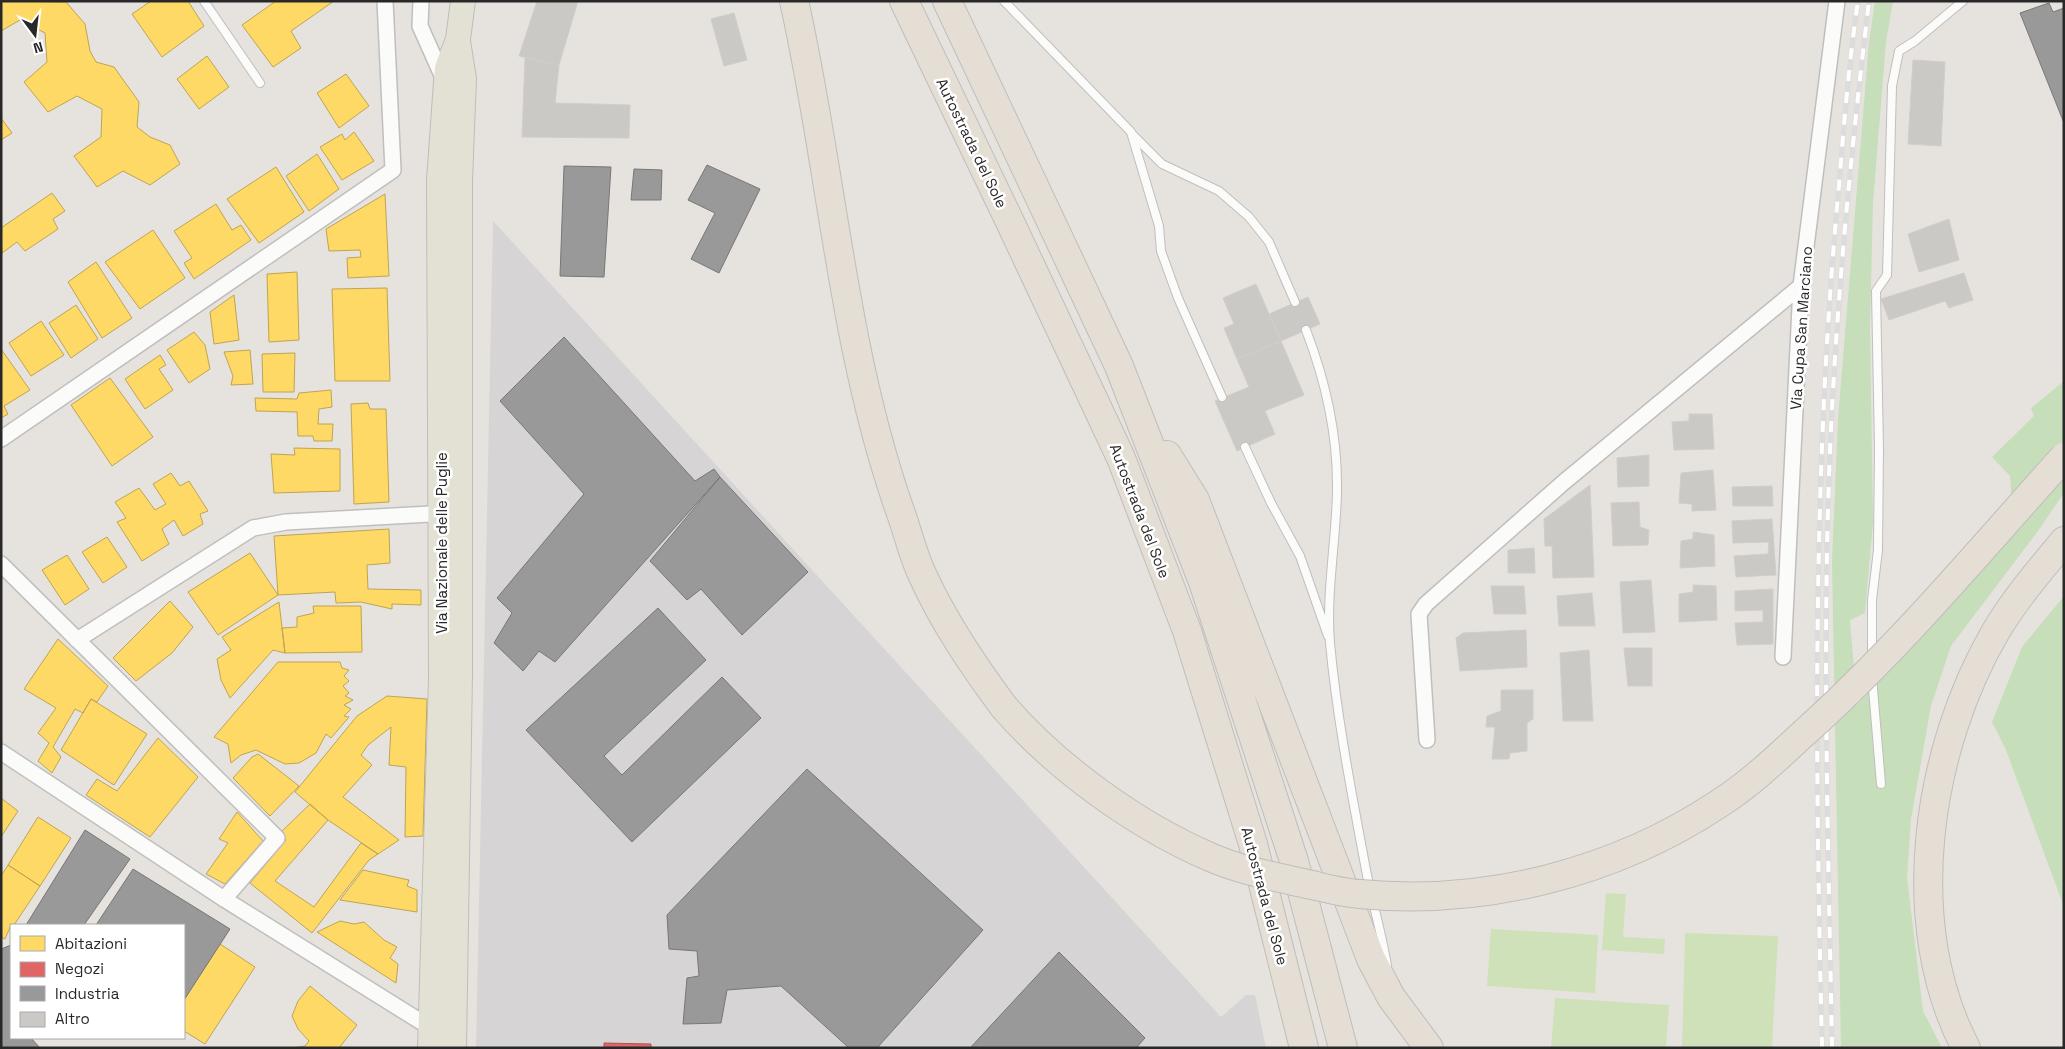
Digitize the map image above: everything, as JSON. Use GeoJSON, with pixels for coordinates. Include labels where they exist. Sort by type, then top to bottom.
{"type":"FeatureCollection","features":[{"type":"Feature","properties":{"kind":"highway"},"geometry":{"type":"LineString","coordinates":[[794,1],[848,310],[888,474],[920,570],[942,616],[967,656],[1004,707],[1027,734],[1081,780],[1160,832],[1211,857],[1250,872],[1357,894],[1434,897],[1506,890],[1575,871],[1627,853],[1671,832],[1721,803],[1769,767],[1838,704],[1881,660],[2064,457]]}},
{"type":"Feature","properties":{"kind":"highway","name":"Autostrada del Sole"},"geometry":{"type":"LineString","coordinates":[[904,1],[1108,431],[1142,513],[1187,631],[1253,844],[1304,1048]]}},
{"type":"Feature","properties":{"kind":"highway"},"geometry":{"type":"LineString","coordinates":[[947,1],[1120,366],[1203,582],[1294,861],[1343,1048]]}},
{"type":"Feature","properties":{"kind":"highway"},"geometry":{"type":"LineString","coordinates":[[1134,404],[1195,500],[1371,959],[1391,997],[1428,1048]]}},
{"type":"Feature","properties":{"kind":"highway"},"geometry":{"type":"LineString","coordinates":[[1966,1048],[1956,1028],[1940,985],[1930,922],[1929,858],[1935,803],[1953,727],[1975,671],[1996,630],[2023,591],[2064,541]]}},
{"type":"Feature","properties":{"kind":"main road","name":"Via Nazionale delle Puglie"},"geometry":{"type":"LineString","coordinates":[[454,1038],[450,512],[439,180],[447,68],[458,39],[463,1]]}},
{"type":"Feature","properties":{"kind":"main road","name":"Via Nazionale delle Puglie"},"geometry":{"type":"LineString","coordinates":[[431,1038],[441,678],[450,512],[464,79],[458,39]]}},
{"type":"Feature","properties":{"kind":"street"},"geometry":{"type":"LineString","coordinates":[[1,439],[393,170],[384,1]]}},
{"type":"Feature","properties":{"kind":"street"},"geometry":{"type":"LineString","coordinates":[[422,1],[420,26],[446,82]]}},
{"type":"Feature","properties":{"kind":"street","name":"Via Cupa San Marciano"},"geometry":{"type":"LineString","coordinates":[[1783,657],[1801,286],[1837,1]]}},
{"type":"Feature","properties":{"kind":"street"},"geometry":{"type":"LineString","coordinates":[[1426,740],[1419,614],[1426,604],[1564,482],[1801,286]]}},
{"type":"Feature","properties":{"kind":"street"},"geometry":{"type":"LineString","coordinates":[[77,640],[254,528],[286,522],[450,512]]}},
{"type":"Feature","properties":{"kind":"street"},"geometry":{"type":"LineString","coordinates":[[1,564],[277,838],[224,898]]}},
{"type":"Feature","properties":{"kind":"street"},"geometry":{"type":"LineString","coordinates":[[1,752],[224,898],[431,1038],[454,1038]]}},
{"type":"Feature","properties":{"kind":"lane"},"geometry":{"type":"LineString","coordinates":[[204,1],[260,83]]}},
{"type":"Feature","properties":{"kind":"lane"},"geometry":{"type":"LineString","coordinates":[[1004,1],[1162,164],[1219,191],[1249,217],[1269,242],[1295,302]]}},
{"type":"Feature","properties":{"kind":"lane"},"geometry":{"type":"LineString","coordinates":[[1881,784],[1873,700],[1871,614],[1878,550],[1879,448],[1876,291],[1887,275],[1892,86],[1899,51],[1915,41],[1963,1]]}},
{"type":"Feature","properties":{"kind":"lane"},"geometry":{"type":"LineString","coordinates":[[1131,132],[1159,226],[1164,259],[1178,298],[1222,397]]}},
{"type":"Feature","properties":{"kind":"lane"},"geometry":{"type":"LineString","coordinates":[[1306,330],[1314,350],[1333,420],[1337,492],[1332,555],[1330,640],[1338,714],[1366,871],[1385,953],[1391,997]]}},
{"type":"Feature","properties":{"kind":"lane"},"geometry":{"type":"LineString","coordinates":[[1245,447],[1271,503],[1300,556],[1330,640]]}},
{"type":"Feature","properties":{"kind":"shaded area"},"geometry":{"type":"Polygon","coordinates":[[[493,221],[1221,1017],[1246,995],[1255,995],[1266,1048],[476,1048],[493,221]]]}},
{"type":"Feature","properties":{"kind":"green space"},"geometry":{"type":"Polygon","coordinates":[[[1875,1],[1893,1],[1886,42],[1873,203],[1870,326],[1873,522],[1865,613],[1850,620],[1857,705],[2014,534],[2010,476],[1992,457],[2034,416],[2031,408],[2064,381],[2064,493],[2038,531],[1951,646],[1931,706],[1911,819],[1907,877],[1923,1011],[1942,1048],[1841,1048],[1832,561],[1838,419],[1869,42],[1875,1]]]}},
{"type":"Feature","properties":{"kind":"green space"},"geometry":{"type":"Polygon","coordinates":[[[2064,596],[2064,907],[2006,750],[1992,722],[2022,647],[2064,596]]]}},
{"type":"Feature","properties":{"kind":"green space"},"geometry":{"type":"Polygon","coordinates":[[[1606,893],[1626,894],[1623,937],[1665,939],[1664,954],[1602,950],[1606,893]]]}},
{"type":"Feature","properties":{"kind":"green space"},"geometry":{"type":"Polygon","coordinates":[[[1491,929],[1598,935],[1595,993],[1487,986],[1491,929]]]}},
{"type":"Feature","properties":{"kind":"green space"},"geometry":{"type":"Polygon","coordinates":[[[1685,933],[1778,936],[1772,1048],[1682,1048],[1685,933]]]}},
{"type":"Feature","properties":{"kind":"green space"},"geometry":{"type":"Polygon","coordinates":[[[1555,998],[1669,1005],[1666,1048],[1551,1048],[1555,998]]]}},
{"type":"Feature","properties":{"kind":"building: Abitazioni"},"geometry":{"type":"Polygon","coordinates":[[[1,1],[66,2],[85,24],[90,51],[96,62],[114,67],[139,102],[137,127],[150,137],[170,145],[180,164],[150,185],[123,171],[97,187],[74,156],[101,137],[102,109],[77,96],[48,112],[24,82],[47,62],[45,33],[20,20],[1,31],[1,1]]]}},
{"type":"Feature","properties":{"kind":"building: Abitazioni"},"geometry":{"type":"Polygon","coordinates":[[[151,1],[188,1],[204,26],[162,57],[132,14],[151,1]]]}},
{"type":"Feature","properties":{"kind":"building: Abitazioni"},"geometry":{"type":"Polygon","coordinates":[[[276,1],[334,1],[291,31],[301,48],[273,67],[242,25],[276,1]]]}},
{"type":"Feature","properties":{"kind":"building: Abitazioni"},"geometry":{"type":"Polygon","coordinates":[[[207,56],[229,87],[199,109],[177,79],[207,56]]]}},
{"type":"Feature","properties":{"kind":"building: Abitazioni"},"geometry":{"type":"Polygon","coordinates":[[[346,74],[369,106],[339,128],[317,93],[346,74]]]}},
{"type":"Feature","properties":{"kind":"building: Abitazioni"},"geometry":{"type":"Polygon","coordinates":[[[1,118],[12,133],[1,140],[1,118]]]}},
{"type":"Feature","properties":{"kind":"building: Abitazioni"},"geometry":{"type":"Polygon","coordinates":[[[354,132],[374,161],[342,180],[320,147],[342,134],[345,140],[354,132]]]}},
{"type":"Feature","properties":{"kind":"building: Abitazioni"},"geometry":{"type":"Polygon","coordinates":[[[317,154],[339,189],[309,211],[286,176],[317,154]]]}},
{"type":"Feature","properties":{"kind":"building: Abitazioni"},"geometry":{"type":"Polygon","coordinates":[[[276,167],[304,212],[259,243],[227,199],[276,167]]]}},
{"type":"Feature","properties":{"kind":"building: Abitazioni"},"geometry":{"type":"Polygon","coordinates":[[[52,193],[65,211],[53,219],[58,229],[25,251],[17,242],[2,253],[1,228],[52,193]]]}},
{"type":"Feature","properties":{"kind":"building: Abitazioni"},"geometry":{"type":"Polygon","coordinates":[[[385,194],[389,276],[348,278],[347,258],[361,257],[360,250],[329,251],[326,229],[385,194]]]}},
{"type":"Feature","properties":{"kind":"building: Abitazioni"},"geometry":{"type":"Polygon","coordinates":[[[216,204],[232,230],[241,225],[251,240],[194,279],[184,263],[192,258],[174,231],[216,204]]]}},
{"type":"Feature","properties":{"kind":"building: Abitazioni"},"geometry":{"type":"Polygon","coordinates":[[[153,230],[185,278],[140,309],[105,262],[153,230]]]}},
{"type":"Feature","properties":{"kind":"building: Abitazioni"},"geometry":{"type":"Polygon","coordinates":[[[96,262],[132,318],[102,338],[68,282],[96,262]]]}},
{"type":"Feature","properties":{"kind":"building: Abitazioni"},"geometry":{"type":"Polygon","coordinates":[[[297,272],[299,340],[269,342],[267,274],[297,272]]]}},
{"type":"Feature","properties":{"kind":"building: Abitazioni"},"geometry":{"type":"Polygon","coordinates":[[[387,288],[390,381],[335,381],[332,289],[387,288]]]}},
{"type":"Feature","properties":{"kind":"building: Abitazioni"},"geometry":{"type":"Polygon","coordinates":[[[234,295],[239,340],[214,344],[210,312],[234,295]]]}},
{"type":"Feature","properties":{"kind":"building: Abitazioni"},"geometry":{"type":"Polygon","coordinates":[[[76,305],[98,339],[71,358],[49,323],[76,305]]]}},
{"type":"Feature","properties":{"kind":"building: Abitazioni"},"geometry":{"type":"Polygon","coordinates":[[[41,321],[64,355],[31,376],[9,343],[41,321]]]}},
{"type":"Feature","properties":{"kind":"building: Abitazioni"},"geometry":{"type":"Polygon","coordinates":[[[194,332],[205,345],[210,369],[189,383],[167,350],[194,332]]]}},
{"type":"Feature","properties":{"kind":"building: Abitazioni"},"geometry":{"type":"Polygon","coordinates":[[[1,349],[30,390],[4,406],[8,414],[1,418],[1,349]]]}},
{"type":"Feature","properties":{"kind":"building: Abitazioni"},"geometry":{"type":"Polygon","coordinates":[[[250,350],[253,384],[231,385],[233,376],[224,352],[250,350]]]}},
{"type":"Feature","properties":{"kind":"building: Abitazioni"},"geometry":{"type":"Polygon","coordinates":[[[295,353],[294,392],[263,392],[262,354],[295,353]]]}},
{"type":"Feature","properties":{"kind":"building: Abitazioni"},"geometry":{"type":"Polygon","coordinates":[[[160,355],[166,365],[159,369],[173,390],[145,409],[125,379],[160,355]]]}},
{"type":"Feature","properties":{"kind":"building: Abitazioni"},"geometry":{"type":"Polygon","coordinates":[[[110,378],[153,437],[112,466],[71,405],[110,378]]]}},
{"type":"Feature","properties":{"kind":"building: Abitazioni"},"geometry":{"type":"Polygon","coordinates":[[[331,390],[332,407],[319,409],[318,424],[333,424],[332,441],[314,441],[313,436],[298,436],[297,412],[256,411],[255,398],[297,399],[299,393],[331,390]]]}},
{"type":"Feature","properties":{"kind":"building: Abitazioni"},"geometry":{"type":"Polygon","coordinates":[[[368,403],[370,409],[386,409],[389,502],[354,504],[351,404],[368,403]]]}},
{"type":"Feature","properties":{"kind":"building: Abitazioni"},"geometry":{"type":"Polygon","coordinates":[[[294,448],[340,449],[340,491],[274,493],[271,454],[295,455],[294,448]]]}},
{"type":"Feature","properties":{"kind":"building: Abitazioni"},"geometry":{"type":"Polygon","coordinates":[[[171,473],[180,486],[189,481],[208,511],[200,514],[203,524],[183,536],[174,520],[162,529],[169,544],[142,561],[117,522],[126,518],[115,502],[139,488],[155,510],[166,504],[153,484],[171,473]]]}},
{"type":"Feature","properties":{"kind":"building: Abitazioni"},"geometry":{"type":"Polygon","coordinates":[[[389,529],[390,563],[367,565],[368,589],[421,590],[421,605],[392,604],[392,609],[361,602],[336,603],[335,592],[278,595],[274,536],[389,529]]]}},
{"type":"Feature","properties":{"kind":"building: Abitazioni"},"geometry":{"type":"Polygon","coordinates":[[[107,537],[127,567],[103,583],[82,552],[107,537]]]}},
{"type":"Feature","properties":{"kind":"building: Abitazioni"},"geometry":{"type":"Polygon","coordinates":[[[250,553],[278,595],[218,635],[188,592],[250,553]]]}},
{"type":"Feature","properties":{"kind":"building: Abitazioni"},"geometry":{"type":"Polygon","coordinates":[[[67,555],[89,589],[65,605],[42,570],[67,555]]]}},
{"type":"Feature","properties":{"kind":"building: Abitazioni"},"geometry":{"type":"Polygon","coordinates":[[[170,601],[193,627],[172,653],[136,681],[113,658],[170,601]]]}},
{"type":"Feature","properties":{"kind":"building: Abitazioni"},"geometry":{"type":"Polygon","coordinates":[[[279,602],[285,653],[273,650],[230,698],[221,680],[217,659],[231,650],[222,637],[279,602]]]}},
{"type":"Feature","properties":{"kind":"building: Abitazioni"},"geometry":{"type":"Polygon","coordinates":[[[313,606],[361,606],[362,652],[285,653],[282,628],[297,627],[297,617],[314,613],[313,606]]]}},
{"type":"Feature","properties":{"kind":"building: Abitazioni"},"geometry":{"type":"Polygon","coordinates":[[[58,639],[108,686],[97,702],[91,699],[83,713],[75,709],[53,747],[61,757],[52,773],[38,761],[49,743],[38,733],[56,708],[24,689],[58,639]]]}},
{"type":"Feature","properties":{"kind":"building: Abitazioni"},"geometry":{"type":"Polygon","coordinates":[[[278,662],[340,662],[342,668],[349,670],[344,676],[349,681],[343,686],[349,693],[345,696],[353,700],[344,705],[351,709],[344,716],[349,717],[331,738],[326,734],[316,753],[299,763],[285,764],[256,750],[241,755],[231,763],[228,744],[214,737],[278,662]]]}},
{"type":"Feature","properties":{"kind":"building: Abitazioni"},"geometry":{"type":"Polygon","coordinates":[[[387,696],[427,699],[423,836],[405,837],[406,767],[389,765],[391,727],[368,745],[361,755],[372,765],[343,797],[399,840],[378,854],[328,820],[295,792],[357,716],[387,696]]]}},
{"type":"Feature","properties":{"kind":"building: Abitazioni"},"geometry":{"type":"Polygon","coordinates":[[[91,699],[147,734],[114,785],[61,750],[91,699]]]}},
{"type":"Feature","properties":{"kind":"building: Abitazioni"},"geometry":{"type":"Polygon","coordinates":[[[158,738],[198,777],[150,837],[86,795],[97,779],[117,791],[158,738]]]}},
{"type":"Feature","properties":{"kind":"building: Abitazioni"},"geometry":{"type":"Polygon","coordinates":[[[258,754],[299,786],[270,816],[233,778],[252,757],[258,754]]]}},
{"type":"Feature","properties":{"kind":"building: Abitazioni"},"geometry":{"type":"Polygon","coordinates":[[[1,798],[18,811],[1,837],[1,798]]]}},
{"type":"Feature","properties":{"kind":"building: Abitazioni"},"geometry":{"type":"Polygon","coordinates":[[[310,804],[328,820],[275,881],[314,907],[361,843],[378,854],[369,860],[312,933],[250,883],[286,840],[280,833],[310,804]]]}},
{"type":"Feature","properties":{"kind":"building: Abitazioni"},"geometry":{"type":"Polygon","coordinates":[[[237,812],[263,841],[225,884],[206,874],[228,843],[219,839],[237,812]]]}},
{"type":"Feature","properties":{"kind":"building: Abitazioni"},"geometry":{"type":"Polygon","coordinates":[[[38,817],[71,838],[40,886],[8,865],[38,817]]]}},
{"type":"Feature","properties":{"kind":"building: Abitazioni"},"geometry":{"type":"Polygon","coordinates":[[[8,865],[40,886],[15,924],[10,924],[5,939],[1,937],[1,876],[8,865]]]}},
{"type":"Feature","properties":{"kind":"building: Abitazioni"},"geometry":{"type":"Polygon","coordinates":[[[363,870],[409,880],[407,886],[417,890],[417,912],[340,900],[363,870]]]}},
{"type":"Feature","properties":{"kind":"building: Abitazioni"},"geometry":{"type":"Polygon","coordinates":[[[340,921],[354,924],[364,922],[384,940],[397,947],[390,958],[398,964],[396,983],[317,932],[340,921]]]}},
{"type":"Feature","properties":{"kind":"building: Abitazioni"},"geometry":{"type":"Polygon","coordinates":[[[220,944],[255,967],[205,1044],[185,1032],[185,998],[220,944]]]}},
{"type":"Feature","properties":{"kind":"building: Abitazioni"},"geometry":{"type":"Polygon","coordinates":[[[310,986],[357,1025],[339,1048],[293,1048],[305,1046],[309,1041],[298,1029],[292,1016],[298,1001],[310,986]]]}},
{"type":"Feature","properties":{"kind":"building: Negozi"},"geometry":{"type":"Polygon","coordinates":[[[604,1043],[651,1044],[651,1048],[604,1048],[604,1043]]]}},
{"type":"Feature","properties":{"kind":"building: Industria"},"geometry":{"type":"Polygon","coordinates":[[[2049,3],[2053,12],[2064,8],[2064,123],[2020,13],[2049,3]]]}},
{"type":"Feature","properties":{"kind":"building: Industria"},"geometry":{"type":"Polygon","coordinates":[[[707,165],[760,189],[719,273],[691,259],[715,213],[688,200],[707,165]]]}},
{"type":"Feature","properties":{"kind":"building: Industria"},"geometry":{"type":"Polygon","coordinates":[[[564,166],[611,167],[604,277],[560,276],[564,166]]]}},
{"type":"Feature","properties":{"kind":"building: Industria"},"geometry":{"type":"Polygon","coordinates":[[[634,169],[662,170],[661,200],[631,200],[634,169]]]}},
{"type":"Feature","properties":{"kind":"building: Industria"},"geometry":{"type":"Polygon","coordinates":[[[564,337],[695,481],[714,469],[720,477],[555,662],[539,651],[523,671],[494,643],[512,613],[497,598],[584,494],[500,401],[564,337]]]}},
{"type":"Feature","properties":{"kind":"building: Industria"},"geometry":{"type":"Polygon","coordinates":[[[720,477],[808,572],[742,635],[701,589],[687,600],[650,561],[720,477]]]}},
{"type":"Feature","properties":{"kind":"building: Industria"},"geometry":{"type":"Polygon","coordinates":[[[658,608],[706,660],[604,756],[622,775],[722,677],[761,718],[632,842],[526,730],[658,608]]]}},
{"type":"Feature","properties":{"kind":"building: Industria"},"geometry":{"type":"Polygon","coordinates":[[[807,769],[983,930],[877,1048],[849,1048],[781,986],[727,990],[721,1023],[683,1024],[687,978],[699,976],[697,951],[669,949],[667,915],[807,769]]]}},
{"type":"Feature","properties":{"kind":"building: Industria"},"geometry":{"type":"Polygon","coordinates":[[[85,830],[130,859],[85,924],[27,924],[85,830]]]}},
{"type":"Feature","properties":{"kind":"building: Industria"},"geometry":{"type":"Polygon","coordinates":[[[133,869],[230,929],[185,998],[185,924],[97,924],[133,869]]]}},
{"type":"Feature","properties":{"kind":"building: Industria"},"geometry":{"type":"Polygon","coordinates":[[[10,945],[10,1039],[32,1039],[40,1048],[1,1048],[1,949],[10,945]]]}},
{"type":"Feature","properties":{"kind":"building: Industria"},"geometry":{"type":"Polygon","coordinates":[[[1059,952],[1145,1038],[1136,1048],[970,1048],[1059,952]]]}},
{"type":"Feature","properties":{"kind":"building: Altro"},"geometry":{"type":"Polygon","coordinates":[[[537,1],[578,1],[559,65],[519,56],[537,1]]]}},
{"type":"Feature","properties":{"kind":"building: Altro"},"geometry":{"type":"Polygon","coordinates":[[[734,13],[747,60],[724,66],[711,19],[734,13]]]}},
{"type":"Feature","properties":{"kind":"building: Altro"},"geometry":{"type":"Polygon","coordinates":[[[525,58],[559,65],[555,103],[630,105],[629,138],[522,137],[525,58]]]}},
{"type":"Feature","properties":{"kind":"building: Altro"},"geometry":{"type":"Polygon","coordinates":[[[1913,60],[1945,62],[1941,146],[1908,144],[1913,60]]]}},
{"type":"Feature","properties":{"kind":"building: Altro"},"geometry":{"type":"Polygon","coordinates":[[[1949,219],[1959,260],[1919,272],[1908,234],[1949,219]]]}},
{"type":"Feature","properties":{"kind":"building: Altro"},"geometry":{"type":"Polygon","coordinates":[[[1964,273],[1973,300],[1949,308],[1945,301],[1889,320],[1881,299],[1964,273]]]}},
{"type":"Feature","properties":{"kind":"building: Altro"},"geometry":{"type":"Polygon","coordinates":[[[1256,284],[1281,341],[1237,359],[1224,328],[1234,324],[1223,298],[1256,284]]]}},
{"type":"Feature","properties":{"kind":"building: Altro"},"geometry":{"type":"Polygon","coordinates":[[[1308,297],[1320,324],[1281,341],[1269,314],[1308,297]]]}},
{"type":"Feature","properties":{"kind":"building: Altro"},"geometry":{"type":"Polygon","coordinates":[[[1281,341],[1304,395],[1265,411],[1275,434],[1237,451],[1215,401],[1249,387],[1237,359],[1281,341]]]}},
{"type":"Feature","properties":{"kind":"building: Altro"},"geometry":{"type":"Polygon","coordinates":[[[1689,414],[1712,414],[1714,449],[1674,450],[1672,422],[1689,421],[1689,414]]]}},
{"type":"Feature","properties":{"kind":"building: Altro"},"geometry":{"type":"Polygon","coordinates":[[[1649,455],[1649,486],[1618,487],[1617,458],[1649,455]]]}},
{"type":"Feature","properties":{"kind":"building: Altro"},"geometry":{"type":"Polygon","coordinates":[[[1713,470],[1716,510],[1692,511],[1692,504],[1679,503],[1681,473],[1713,470]]]}},
{"type":"Feature","properties":{"kind":"building: Altro"},"geometry":{"type":"Polygon","coordinates":[[[1590,485],[1594,577],[1553,578],[1552,546],[1545,546],[1544,519],[1590,485]]]}},
{"type":"Feature","properties":{"kind":"building: Altro"},"geometry":{"type":"Polygon","coordinates":[[[1772,486],[1773,506],[1733,506],[1732,487],[1772,486]]]}},
{"type":"Feature","properties":{"kind":"building: Altro"},"geometry":{"type":"Polygon","coordinates":[[[1639,502],[1640,527],[1649,530],[1648,545],[1613,546],[1611,503],[1639,502]]]}},
{"type":"Feature","properties":{"kind":"building: Altro"},"geometry":{"type":"Polygon","coordinates":[[[1772,519],[1776,575],[1736,577],[1734,556],[1768,554],[1769,542],[1733,543],[1732,521],[1772,519]]]}},
{"type":"Feature","properties":{"kind":"building: Altro"},"geometry":{"type":"Polygon","coordinates":[[[1693,532],[1714,535],[1715,566],[1680,568],[1681,541],[1693,539],[1693,532]]]}},
{"type":"Feature","properties":{"kind":"building: Altro"},"geometry":{"type":"Polygon","coordinates":[[[1534,548],[1535,573],[1508,573],[1508,550],[1534,548]]]}},
{"type":"Feature","properties":{"kind":"building: Altro"},"geometry":{"type":"Polygon","coordinates":[[[1651,580],[1655,632],[1623,633],[1620,582],[1651,580]]]}},
{"type":"Feature","properties":{"kind":"building: Altro"},"geometry":{"type":"Polygon","coordinates":[[[1693,585],[1716,586],[1717,620],[1679,622],[1679,594],[1693,592],[1693,585]]]}},
{"type":"Feature","properties":{"kind":"building: Altro"},"geometry":{"type":"Polygon","coordinates":[[[1491,586],[1524,586],[1526,614],[1494,614],[1491,586]]]}},
{"type":"Feature","properties":{"kind":"building: Altro"},"geometry":{"type":"Polygon","coordinates":[[[1773,589],[1773,644],[1737,645],[1735,623],[1763,622],[1763,610],[1735,611],[1735,591],[1773,589]]]}},
{"type":"Feature","properties":{"kind":"building: Altro"},"geometry":{"type":"Polygon","coordinates":[[[1592,593],[1595,626],[1559,626],[1557,596],[1592,593]]]}},
{"type":"Feature","properties":{"kind":"building: Altro"},"geometry":{"type":"Polygon","coordinates":[[[1526,630],[1527,667],[1460,671],[1456,638],[1463,633],[1526,630]]]}},
{"type":"Feature","properties":{"kind":"building: Altro"},"geometry":{"type":"Polygon","coordinates":[[[1624,648],[1652,648],[1652,686],[1628,686],[1624,648]]]}},
{"type":"Feature","properties":{"kind":"building: Altro"},"geometry":{"type":"Polygon","coordinates":[[[1589,650],[1593,721],[1563,721],[1560,653],[1589,650]]]}},
{"type":"Feature","properties":{"kind":"building: Altro"},"geometry":{"type":"Polygon","coordinates":[[[1501,690],[1533,690],[1533,719],[1527,723],[1527,751],[1510,753],[1509,759],[1492,759],[1495,727],[1486,727],[1487,716],[1501,711],[1501,690]]]}},
{"type":"Feature","properties":{"kind":"railway"},"geometry":{"type":"LineString","coordinates":[[1822,1048],[1817,724],[1820,508],[1830,293],[1847,93],[1858,1]]}},
{"type":"Feature","properties":{"kind":"railway"},"geometry":{"type":"LineString","coordinates":[[1832,1048],[1826,677],[1829,484],[1841,276],[1869,1]]}}]}
